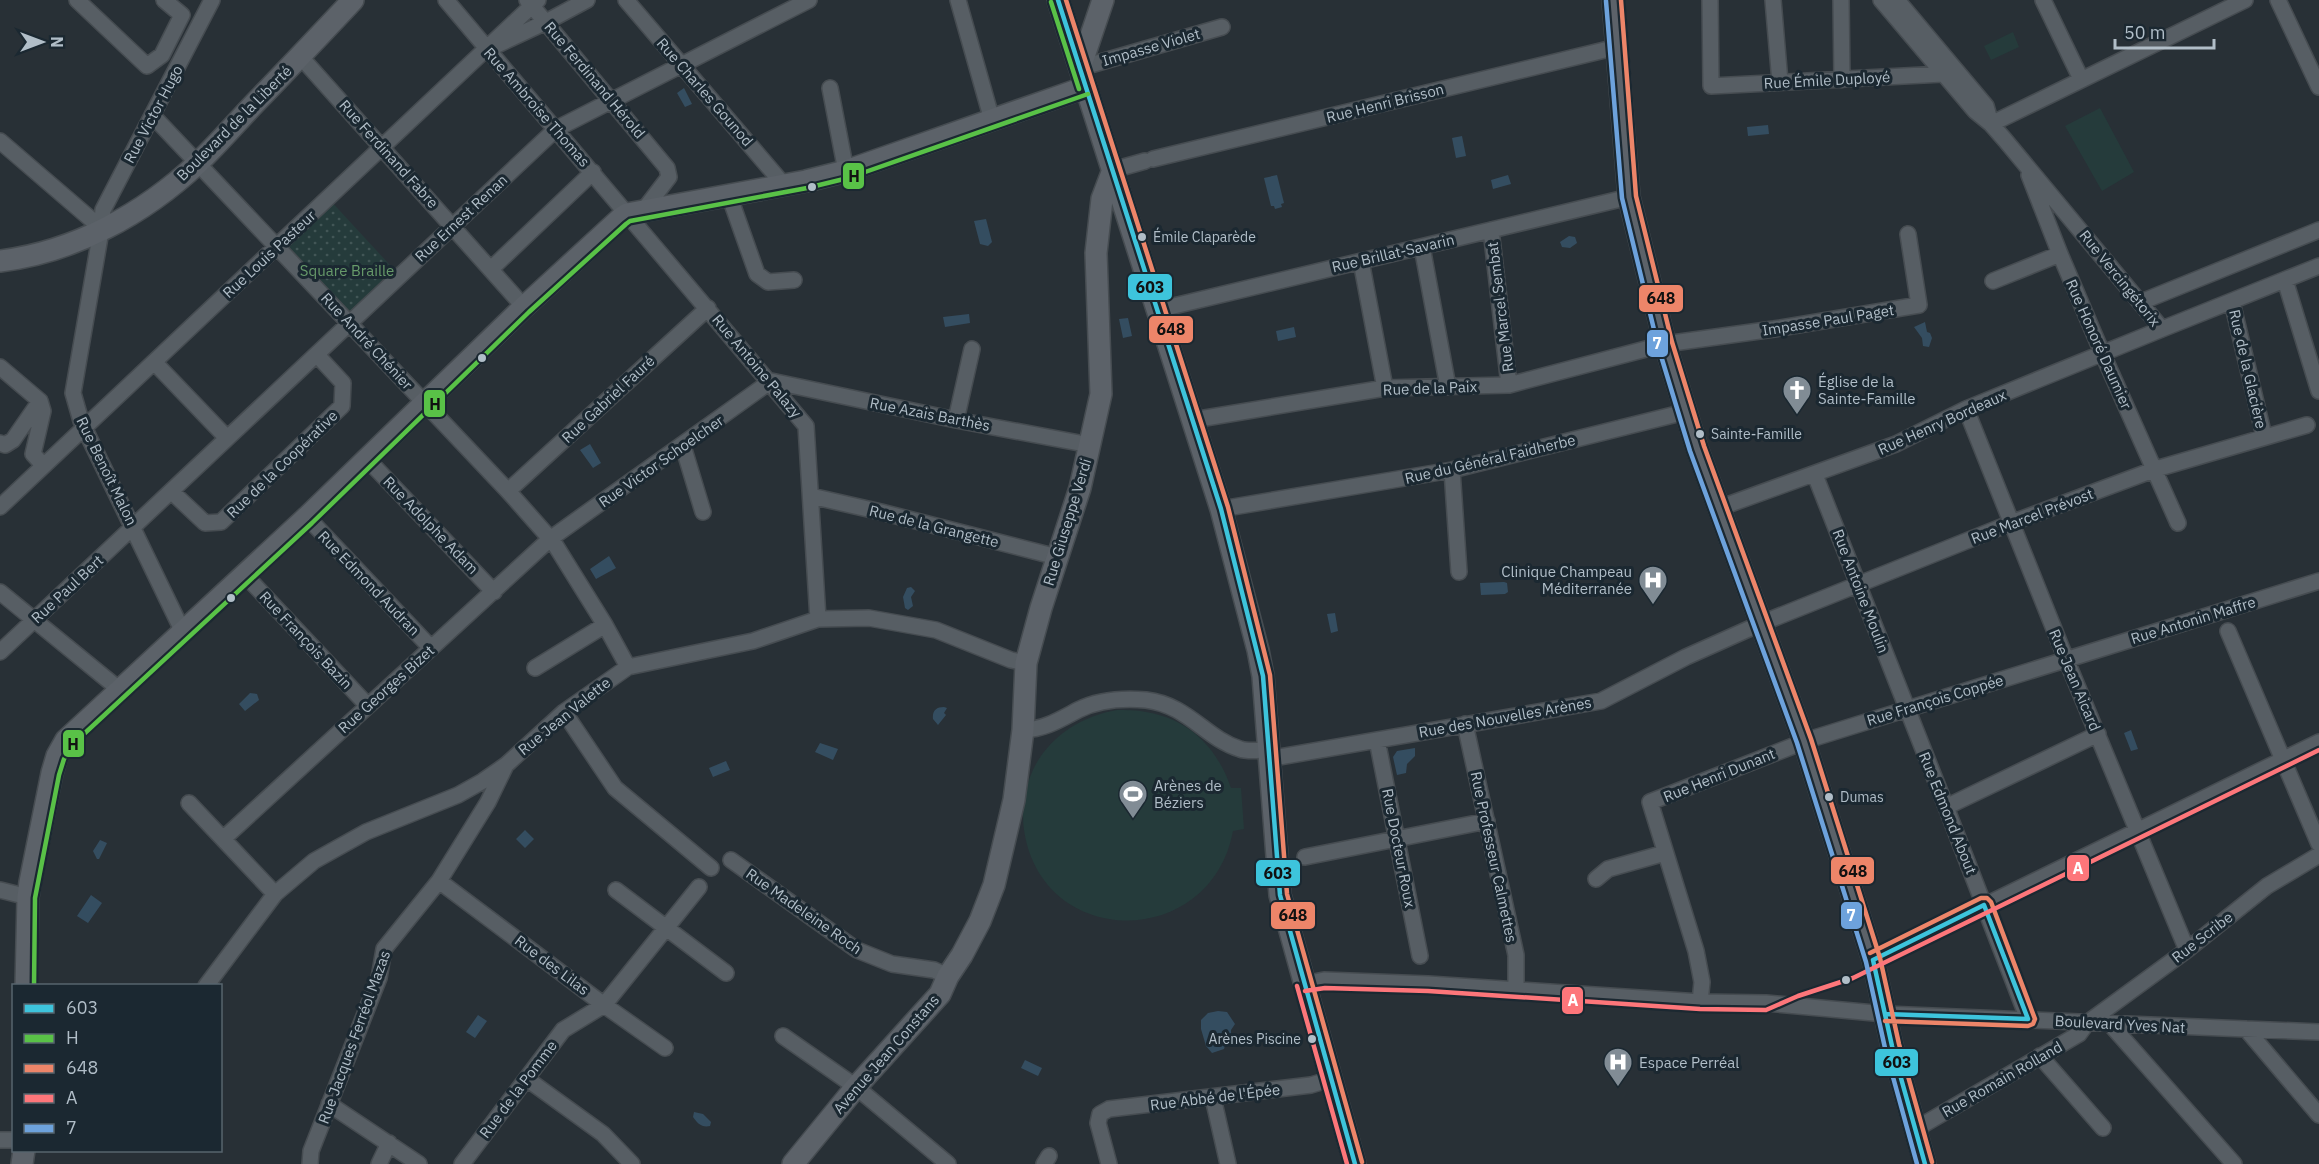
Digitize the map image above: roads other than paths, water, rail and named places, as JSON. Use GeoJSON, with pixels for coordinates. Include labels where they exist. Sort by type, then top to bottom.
{"type":"FeatureCollection","features":[{"type":"Feature","properties":{"kind":"street"},"geometry":{"type":"LineString","coordinates":[[77,0],[147,66],[162,55],[182,15],[164,0]]}},
{"type":"Feature","properties":{"kind":"street","name":"Rue Victor Hugo"},"geometry":{"type":"LineString","coordinates":[[101,231],[106,203],[212,0]]}},
{"type":"Feature","properties":{"kind":"street","name":"Boulevard de la Liberté"},"geometry":{"type":"LineString","coordinates":[[0,261],[48,252],[101,231],[146,204],[199,163],[353,0]]}},
{"type":"Feature","properties":{"kind":"street","name":"Rue Ambroise Thomas"},"geometry":{"type":"LineString","coordinates":[[446,0],[486,50],[593,172],[635,213]]}},
{"type":"Feature","properties":{"kind":"street"},"geometry":{"type":"LineString","coordinates":[[486,50],[587,0]]}},
{"type":"Feature","properties":{"kind":"street","name":"Rue Charles Gounod"},"geometry":{"type":"LineString","coordinates":[[626,0],[784,184]]}},
{"type":"Feature","properties":{"kind":"street","name":"Rue Ernest Renan"},"geometry":{"type":"LineString","coordinates":[[133,527],[556,129],[791,4],[809,0]]}},
{"type":"Feature","properties":{"kind":"street"},"geometry":{"type":"LineString","coordinates":[[958,0],[992,120]]}},
{"type":"Feature","properties":{"kind":"street"},"geometry":{"type":"LineString","coordinates":[[1058,0],[1221,509],[1258,650],[1263,676],[1280,895],[1355,1164]]}},
{"type":"Feature","properties":{"kind":"street"},"geometry":{"type":"LineString","coordinates":[[1083,78],[1103,0]]}},
{"type":"Feature","properties":{"kind":"street"},"geometry":{"type":"LineString","coordinates":[[1613,0],[1629,197],[1665,344],[1685,412],[1804,741],[1873,960],[1924,1164]]}},
{"type":"Feature","properties":{"kind":"street","name":"Rue Émile Duployé"},"geometry":{"type":"LineString","coordinates":[[1710,0],[1711,86],[1943,74]]}},
{"type":"Feature","properties":{"kind":"street"},"geometry":{"type":"LineString","coordinates":[[1773,0],[1780,82]]}},
{"type":"Feature","properties":{"kind":"street"},"geometry":{"type":"LineString","coordinates":[[1841,0],[1842,80]]}},
{"type":"Feature","properties":{"kind":"street","name":"Rue Vercingétorix"},"geometry":{"type":"LineString","coordinates":[[1881,0],[1943,74],[1976,111],[1991,124],[2162,329],[2318,269]]}},
{"type":"Feature","properties":{"kind":"street","name":"Rue Vercingétorix"},"geometry":{"type":"LineString","coordinates":[[1897,0],[1986,106],[1991,124]]}},
{"type":"Feature","properties":{"kind":"street"},"geometry":{"type":"LineString","coordinates":[[2043,0],[2081,79]]}},
{"type":"Feature","properties":{"kind":"street"},"geometry":{"type":"LineString","coordinates":[[1991,124],[2245,0]]}},
{"type":"Feature","properties":{"kind":"street"},"geometry":{"type":"LineString","coordinates":[[2278,0],[2319,87]]}},
{"type":"Feature","properties":{"kind":"street","name":"Rue Louis Pasteur"},"geometry":{"type":"LineString","coordinates":[[0,507],[486,50],[532,2]]}},
{"type":"Feature","properties":{"kind":"street","name":"Rue Ferdinand Hérold"},"geometry":{"type":"LineString","coordinates":[[532,2],[546,22],[663,161],[676,196],[685,204]]}},
{"type":"Feature","properties":{"kind":"street","name":"Impasse Violet"},"geometry":{"type":"LineString","coordinates":[[1083,78],[1222,27]]}},
{"type":"Feature","properties":{"kind":"street","name":"Rue Henri Brisson"},"geometry":{"type":"LineString","coordinates":[[1113,170],[1617,47]]}},
{"type":"Feature","properties":{"kind":"street","name":"Rue Ferdinand Fabre"},"geometry":{"type":"LineString","coordinates":[[300,56],[524,307]]}},
{"type":"Feature","properties":{"kind":"street"},"geometry":{"type":"LineString","coordinates":[[635,213],[846,171],[992,120],[1083,78]]}},
{"type":"Feature","properties":{"kind":"street"},"geometry":{"type":"LineString","coordinates":[[830,88],[846,171]]}},
{"type":"Feature","properties":{"kind":"street","name":"Rue André Chénier"},"geometry":{"type":"LineString","coordinates":[[152,115],[508,491],[550,539],[605,625],[628,667]]}},
{"type":"Feature","properties":{"kind":"street"},"geometry":{"type":"LineString","coordinates":[[0,141],[93,220],[101,231]]}},
{"type":"Feature","properties":{"kind":"street","name":"Rue Honoré Daumier"},"geometry":{"type":"LineString","coordinates":[[2025,164],[2060,254],[2178,523]]}},
{"type":"Feature","properties":{"kind":"street","name":"Rue Giuseppe Verdi"},"geometry":{"type":"LineString","coordinates":[[1023,730],[1026,663],[1080,488],[1101,394],[1096,253],[1102,199],[1113,170]]}},
{"type":"Feature","properties":{"kind":"street"},"geometry":{"type":"LineString","coordinates":[[490,268],[593,172]]}},
{"type":"Feature","properties":{"kind":"street"},"geometry":{"type":"LineString","coordinates":[[26,984],[28,897],[57,756],[66,741],[307,518],[524,307],[635,213],[669,177]]}},
{"type":"Feature","properties":{"kind":"street"},"geometry":{"type":"LineString","coordinates":[[729,195],[756,274],[768,282],[794,280]]}},
{"type":"Feature","properties":{"kind":"street","name":"Rue Brillat-Savarin"},"geometry":{"type":"LineString","coordinates":[[1157,310],[1629,197]]}},
{"type":"Feature","properties":{"kind":"street","name":"Rue Antoine Palazy"},"geometry":{"type":"LineString","coordinates":[[635,213],[708,308],[771,381],[806,426],[818,619]]}},
{"type":"Feature","properties":{"kind":"street","name":"Rue Marcel Sembat"},"geometry":{"type":"LineString","coordinates":[[1491,230],[1509,385]]}},
{"type":"Feature","properties":{"kind":"street"},"geometry":{"type":"LineString","coordinates":[[2141,302],[2319,230]]}},
{"type":"Feature","properties":{"kind":"street","name":"Rue Benoît Malon"},"geometry":{"type":"LineString","coordinates":[[101,231],[73,393],[81,421],[183,632]]}},
{"type":"Feature","properties":{"kind":"street","name":"Impasse Paul Paget"},"geometry":{"type":"LineString","coordinates":[[1665,344],[1821,322],[1919,305],[1908,234]]}},
{"type":"Feature","properties":{"kind":"street"},"geometry":{"type":"LineString","coordinates":[[1422,247],[1448,387]]}},
{"type":"Feature","properties":{"kind":"street"},"geometry":{"type":"LineString","coordinates":[[1993,281],[2060,254]]}},
{"type":"Feature","properties":{"kind":"street"},"geometry":{"type":"LineString","coordinates":[[1361,261],[1385,388]]}},
{"type":"Feature","properties":{"kind":"street"},"geometry":{"type":"LineString","coordinates":[[2285,280],[2319,391]]}},
{"type":"Feature","properties":{"kind":"street","name":"Rue de la Glacière"},"geometry":{"type":"LineString","coordinates":[[2232,302],[2264,436]]}},
{"type":"Feature","properties":{"kind":"street","name":"Rue Gabriel Fauré"},"geometry":{"type":"LineString","coordinates":[[508,491],[708,308]]}},
{"type":"Feature","properties":{"kind":"street","name":"Rue Henry Bordeaux"},"geometry":{"type":"LineString","coordinates":[[1719,508],[1896,444],[1966,409],[2162,329]]}},
{"type":"Feature","properties":{"kind":"street","name":"Rue de la Paix"},"geometry":{"type":"LineString","coordinates":[[1193,420],[1385,388],[1509,385],[1665,344]]}},
{"type":"Feature","properties":{"kind":"street"},"geometry":{"type":"LineString","coordinates":[[956,420],[972,349]]}},
{"type":"Feature","properties":{"kind":"street","name":"Rue de la Coopérative"},"geometry":{"type":"LineString","coordinates":[[172,492],[205,523],[221,522],[342,406],[343,382],[317,355]]}},
{"type":"Feature","properties":{"kind":"street"},"geometry":{"type":"LineString","coordinates":[[155,363],[227,438]]}},
{"type":"Feature","properties":{"kind":"street"},"geometry":{"type":"LineString","coordinates":[[0,367],[40,401],[44,411],[33,454],[43,465]]}},
{"type":"Feature","properties":{"kind":"street","name":"Rue Azais Barthès"},"geometry":{"type":"LineString","coordinates":[[771,381],[956,420],[1090,445]]}},
{"type":"Feature","properties":{"kind":"street","name":"Rue Victor Schoelcher"},"geometry":{"type":"LineString","coordinates":[[550,539],[771,381]]}},
{"type":"Feature","properties":{"kind":"street"},"geometry":{"type":"LineString","coordinates":[[0,443],[5,445],[13,440],[40,401]]}},
{"type":"Feature","properties":{"kind":"street","name":"Rue Jean Aicard"},"geometry":{"type":"LineString","coordinates":[[1966,409],[2066,659],[2187,950]]}},
{"type":"Feature","properties":{"kind":"street","name":"Rue du Général Faidherbe"},"geometry":{"type":"LineString","coordinates":[[1221,509],[1452,470],[1685,412]]}},
{"type":"Feature","properties":{"kind":"street","name":"Rue Marcel Prévost"},"geometry":{"type":"LineString","coordinates":[[1762,623],[2011,523],[2156,469],[2307,425]]}},
{"type":"Feature","properties":{"kind":"street"},"geometry":{"type":"LineString","coordinates":[[683,446],[703,512]]}},
{"type":"Feature","properties":{"kind":"street","name":"Rue Adolphe Adam"},"geometry":{"type":"LineString","coordinates":[[367,459],[494,592]]}},
{"type":"Feature","properties":{"kind":"street"},"geometry":{"type":"LineString","coordinates":[[1452,470],[1459,572]]}},
{"type":"Feature","properties":{"kind":"street","name":"Rue Antoine Moulin"},"geometry":{"type":"LineString","coordinates":[[1815,475],[1906,708]]}},
{"type":"Feature","properties":{"kind":"street","name":"Rue de la Grangette"},"geometry":{"type":"LineString","coordinates":[[811,496],[1057,557]]}},
{"type":"Feature","properties":{"kind":"street","name":"Rue Edmond Audran"},"geometry":{"type":"LineString","coordinates":[[307,518],[431,648]]}},
{"type":"Feature","properties":{"kind":"street","name":"Rue Paul Bert"},"geometry":{"type":"LineString","coordinates":[[0,652],[133,527]]}},
{"type":"Feature","properties":{"kind":"street","name":"Rue Georges Bizet"},"geometry":{"type":"LineString","coordinates":[[223,839],[550,539]]}},
{"type":"Feature","properties":{"kind":"street","name":"Rue François Bazin"},"geometry":{"type":"LineString","coordinates":[[245,575],[368,706]]}},
{"type":"Feature","properties":{"kind":"street","name":"Rue Antonin Maffre"},"geometry":{"type":"LineString","coordinates":[[2066,659],[2319,580]]}},
{"type":"Feature","properties":{"kind":"street"},"geometry":{"type":"LineString","coordinates":[[0,592],[35,618],[120,690]]}},
{"type":"Feature","properties":{"kind":"street","name":"Rue Jean Valette"},"geometry":{"type":"LineString","coordinates":[[208,984],[275,894],[315,861],[366,832],[458,795],[506,765],[564,712],[628,667],[753,641],[818,619],[868,618],[936,630],[1011,660],[1026,663]]}},
{"type":"Feature","properties":{"kind":"street","name":"Rue des Nouvelles Arènes"},"geometry":{"type":"LineString","coordinates":[[1023,730],[1048,726],[1080,709],[1122,698],[1169,706],[1186,714],[1231,746],[1243,750],[1268,754],[1377,740],[1600,701],[1686,657],[1762,623]]}},
{"type":"Feature","properties":{"kind":"street"},"geometry":{"type":"LineString","coordinates":[[535,668],[605,625]]}},
{"type":"Feature","properties":{"kind":"street"},"geometry":{"type":"LineString","coordinates":[[2228,631],[2319,844]]}},
{"type":"Feature","properties":{"kind":"street","name":"Rue François Coppée"},"geometry":{"type":"LineString","coordinates":[[1804,741],[2066,659]]}},
{"type":"Feature","properties":{"kind":"street","name":"Rue Edmond About"},"geometry":{"type":"LineString","coordinates":[[1906,708],[2028,1019]]}},
{"type":"Feature","properties":{"kind":"street"},"geometry":{"type":"LineString","coordinates":[[564,712],[615,788],[711,868]]}},
{"type":"Feature","properties":{"kind":"street","name":"Rue Professeur Calmettes"},"geometry":{"type":"LineString","coordinates":[[1465,724],[1517,962],[1516,991]]}},
{"type":"Feature","properties":{"kind":"street","name":"Avenue Jean Constans"},"geometry":{"type":"LineString","coordinates":[[793,1164],[856,1087],[940,994],[948,976],[962,955],[980,921],[994,885],[1014,800],[1023,730]]}},
{"type":"Feature","properties":{"kind":"street"},"geometry":{"type":"LineString","coordinates":[[1946,807],[2098,734]]}},
{"type":"Feature","properties":{"kind":"street","name":"Rue Docteur Roux"},"geometry":{"type":"LineString","coordinates":[[1377,740],[1420,956]]}},
{"type":"Feature","properties":{"kind":"street","name":"Rue Henri Dunant"},"geometry":{"type":"LineString","coordinates":[[1700,1002],[1702,982],[1696,951],[1650,802],[1804,741]]}},
{"type":"Feature","properties":{"kind":"street"},"geometry":{"type":"LineString","coordinates":[[1873,960],[2319,742]]}},
{"type":"Feature","properties":{"kind":"street","name":"Rue Jacques Ferréol Mazas"},"geometry":{"type":"LineString","coordinates":[[310,1164],[311,1151],[379,978],[384,949],[439,881],[488,802],[506,765]]}},
{"type":"Feature","properties":{"kind":"street"},"geometry":{"type":"LineString","coordinates":[[189,803],[275,894]]}},
{"type":"Feature","properties":{"kind":"street"},"geometry":{"type":"LineString","coordinates":[[1305,857],[1487,821]]}},
{"type":"Feature","properties":{"kind":"street"},"geometry":{"type":"LineString","coordinates":[[1596,879],[1608,869],[1665,853]]}},
{"type":"Feature","properties":{"kind":"street","name":"Rue Scribe"},"geometry":{"type":"LineString","coordinates":[[2087,1023],[2187,950],[2267,886],[2319,855]]}},
{"type":"Feature","properties":{"kind":"street","name":"Rue Madeleine Roch"},"geometry":{"type":"LineString","coordinates":[[731,860],[857,950],[892,964],[934,970],[948,976]]}},
{"type":"Feature","properties":{"kind":"street","name":"Rue des Lilas"},"geometry":{"type":"LineString","coordinates":[[439,881],[665,1048]]}},
{"type":"Feature","properties":{"kind":"street","name":"Rue de la Pomme"},"geometry":{"type":"LineString","coordinates":[[462,1164],[563,1030],[604,1005],[699,887]]}},
{"type":"Feature","properties":{"kind":"street"},"geometry":{"type":"LineString","coordinates":[[0,890],[28,897]]}},
{"type":"Feature","properties":{"kind":"street"},"geometry":{"type":"LineString","coordinates":[[616,890],[726,973]]}},
{"type":"Feature","properties":{"kind":"street","name":"Boulevard Yves Nat"},"geometry":{"type":"LineString","coordinates":[[1304,984],[1323,980],[1428,984],[1700,1002],[1766,1003],[1885,1014],[2319,1032]]}},
{"type":"Feature","properties":{"kind":"street","name":"Rue Romain Rolland"},"geometry":{"type":"LineString","coordinates":[[1914,1130],[2079,1034],[2087,1023]]}},
{"type":"Feature","properties":{"kind":"street"},"geometry":{"type":"LineString","coordinates":[[2110,1024],[2234,1164]]}},
{"type":"Feature","properties":{"kind":"street"},"geometry":{"type":"LineString","coordinates":[[2246,1029],[2319,1115]]}},
{"type":"Feature","properties":{"kind":"street"},"geometry":{"type":"LineString","coordinates":[[783,1036],[856,1087],[948,1164]]}},
{"type":"Feature","properties":{"kind":"street"},"geometry":{"type":"LineString","coordinates":[[2040,1056],[2103,1128]]}},
{"type":"Feature","properties":{"kind":"street"},"geometry":{"type":"LineString","coordinates":[[527,1079],[603,1134],[632,1164]]}},
{"type":"Feature","properties":{"kind":"street","name":"Rue Abbé de l'Épée"},"geometry":{"type":"LineString","coordinates":[[1109,1164],[1098,1123],[1100,1114],[1109,1109],[1311,1085],[1331,1079]]}},
{"type":"Feature","properties":{"kind":"street"},"geometry":{"type":"LineString","coordinates":[[1214,1098],[1228,1164]]}},
{"type":"Feature","properties":{"kind":"street"},"geometry":{"type":"LineString","coordinates":[[329,1104],[419,1164]]}},
{"type":"Feature","properties":{"kind":"street"},"geometry":{"type":"LineString","coordinates":[[379,1164],[389,1143]]}},
{"type":"Feature","properties":{"kind":"water"},"geometry":{"type":"Polygon","coordinates":[[[684,88],[692,104],[685,107],[677,93],[684,88]]]}},
{"type":"Feature","properties":{"kind":"water"},"geometry":{"type":"Polygon","coordinates":[[[1768,125],[1769,134],[1748,136],[1747,127],[1768,125]]]}},
{"type":"Feature","properties":{"kind":"water"},"geometry":{"type":"Polygon","coordinates":[[[1462,136],[1466,156],[1456,158],[1452,138],[1462,136]]]}},
{"type":"Feature","properties":{"kind":"water"},"geometry":{"type":"Polygon","coordinates":[[[1277,175],[1284,203],[1281,204],[1282,207],[1275,209],[1271,206],[1264,178],[1277,175]]]}},
{"type":"Feature","properties":{"kind":"water"},"geometry":{"type":"Polygon","coordinates":[[[1508,175],[1511,184],[1493,189],[1491,180],[1508,175]]]}},
{"type":"Feature","properties":{"kind":"water"},"geometry":{"type":"Polygon","coordinates":[[[986,219],[992,242],[988,246],[980,244],[974,221],[986,219]]]}},
{"type":"Feature","properties":{"kind":"water"},"geometry":{"type":"Polygon","coordinates":[[[1569,236],[1575,237],[1577,243],[1570,248],[1562,247],[1560,242],[1569,236]]]}},
{"type":"Feature","properties":{"kind":"water"},"geometry":{"type":"Polygon","coordinates":[[[969,314],[970,323],[945,327],[943,317],[969,314]]]}},
{"type":"Feature","properties":{"kind":"water"},"geometry":{"type":"Polygon","coordinates":[[[1128,318],[1132,336],[1123,338],[1119,319],[1128,318]]]}},
{"type":"Feature","properties":{"kind":"water"},"geometry":{"type":"Polygon","coordinates":[[[1925,322],[1927,332],[1932,338],[1929,347],[1923,346],[1922,338],[1914,327],[1925,322]]]}},
{"type":"Feature","properties":{"kind":"water"},"geometry":{"type":"Polygon","coordinates":[[[1294,327],[1296,337],[1278,341],[1276,331],[1294,327]]]}},
{"type":"Feature","properties":{"kind":"water"},"geometry":{"type":"Polygon","coordinates":[[[590,444],[601,463],[593,468],[580,450],[590,444]]]}},
{"type":"Feature","properties":{"kind":"water"},"geometry":{"type":"Polygon","coordinates":[[[609,556],[616,568],[596,579],[590,569],[609,556]]]}},
{"type":"Feature","properties":{"kind":"water"},"geometry":{"type":"Polygon","coordinates":[[[1480,583],[1507,583],[1508,592],[1505,594],[1481,595],[1480,583]]]}},
{"type":"Feature","properties":{"kind":"water"},"geometry":{"type":"Polygon","coordinates":[[[911,587],[915,591],[911,597],[913,606],[908,610],[905,608],[903,597],[907,588],[911,587]]]}},
{"type":"Feature","properties":{"kind":"water"},"geometry":{"type":"Polygon","coordinates":[[[1335,613],[1338,631],[1331,633],[1327,614],[1335,613]]]}},
{"type":"Feature","properties":{"kind":"water"},"geometry":{"type":"Polygon","coordinates":[[[250,693],[257,694],[259,700],[245,711],[239,704],[250,693]]]}},
{"type":"Feature","properties":{"kind":"water"},"geometry":{"type":"Polygon","coordinates":[[[947,708],[944,713],[946,715],[938,725],[933,719],[933,714],[937,709],[947,708]]]}},
{"type":"Feature","properties":{"kind":"water"},"geometry":{"type":"Polygon","coordinates":[[[2131,730],[2138,749],[2131,751],[2124,733],[2131,730]]]}},
{"type":"Feature","properties":{"kind":"water"},"geometry":{"type":"Polygon","coordinates":[[[820,743],[838,749],[833,760],[815,752],[820,743]]]}},
{"type":"Feature","properties":{"kind":"water"},"geometry":{"type":"Polygon","coordinates":[[[1415,748],[1415,756],[1407,764],[1406,773],[1397,775],[1393,757],[1397,751],[1415,748]]]}},
{"type":"Feature","properties":{"kind":"water"},"geometry":{"type":"Polygon","coordinates":[[[726,761],[730,770],[713,777],[709,768],[726,761]]]}},
{"type":"Feature","properties":{"kind":"water"},"geometry":{"type":"Polygon","coordinates":[[[525,830],[534,839],[525,848],[516,839],[525,830]]]}},
{"type":"Feature","properties":{"kind":"water"},"geometry":{"type":"Polygon","coordinates":[[[100,840],[107,843],[97,859],[93,851],[100,840]]]}},
{"type":"Feature","properties":{"kind":"water"},"geometry":{"type":"Polygon","coordinates":[[[91,895],[102,903],[88,923],[77,916],[91,895]]]}},
{"type":"Feature","properties":{"kind":"water"},"geometry":{"type":"Polygon","coordinates":[[[1227,1012],[1235,1024],[1231,1030],[1231,1042],[1226,1042],[1224,1049],[1212,1053],[1206,1046],[1201,1020],[1208,1013],[1227,1012]]]}},
{"type":"Feature","properties":{"kind":"water"},"geometry":{"type":"Polygon","coordinates":[[[478,1015],[487,1021],[475,1038],[466,1032],[478,1015]]]}},
{"type":"Feature","properties":{"kind":"water"},"geometry":{"type":"Polygon","coordinates":[[[1025,1060],[1042,1068],[1038,1076],[1021,1068],[1025,1060]]]}},
{"type":"Feature","properties":{"kind":"water"},"geometry":{"type":"Polygon","coordinates":[[[694,1112],[703,1114],[711,1122],[710,1126],[702,1126],[698,1123],[693,1117],[694,1112]]]}},
{"type":"Feature","properties":{"kind":"place","name":"Émile Claparède"},"geometry":{"type":"Point","coordinates":[1142,237]}},
{"type":"Feature","properties":{"kind":"place","name":"Église de la Sainte-Famille"},"geometry":{"type":"Point","coordinates":[1797,416]}},
{"type":"Feature","properties":{"kind":"place","name":"Sainte-Famille"},"geometry":{"type":"Point","coordinates":[1700,434]}},
{"type":"Feature","properties":{"kind":"place","name":"Clinique Champeau Méditerranée"},"geometry":{"type":"Point","coordinates":[1653,606]}},
{"type":"Feature","properties":{"kind":"place","name":"Dumas"},"geometry":{"type":"Point","coordinates":[1829,797]}},
{"type":"Feature","properties":{"kind":"place","name":"Arènes de Béziers"},"geometry":{"type":"Point","coordinates":[1133,820]}},
{"type":"Feature","properties":{"kind":"place","name":"Arènes Piscine"},"geometry":{"type":"Point","coordinates":[1312,1039]}},
{"type":"Feature","properties":{"kind":"place","name":"Espace Perréal"},"geometry":{"type":"Point","coordinates":[1618,1088]}},
{"type":"Feature","properties":{"kind":"park label","name":"Square Braille"},"geometry":{"type":"Point","coordinates":[347,270]}}]}
